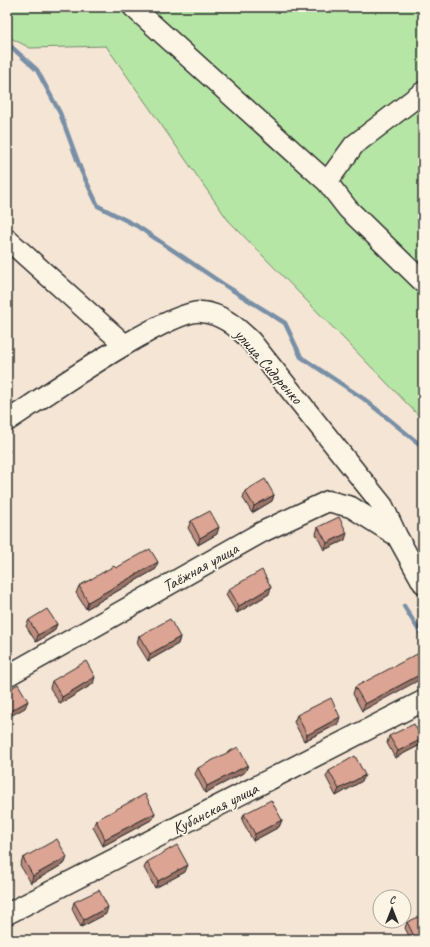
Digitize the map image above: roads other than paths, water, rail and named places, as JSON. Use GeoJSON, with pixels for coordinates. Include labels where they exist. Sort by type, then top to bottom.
{"type":"FeatureCollection","features":[{"type":"Feature","properties":{"kind":"street"},"geometry":{"type":"LineString","coordinates":[[133,7],[327,182],[348,209],[423,282]]}},
{"type":"Feature","properties":{"kind":"street"},"geometry":{"type":"LineString","coordinates":[[327,182],[354,145],[420,95]]}},
{"type":"Feature","properties":{"kind":"street"},"geometry":{"type":"LineString","coordinates":[[7,239],[126,345]]}},
{"type":"Feature","properties":{"kind":"street","name":"улица Сидоренко"},"geometry":{"type":"LineString","coordinates":[[7,421],[126,345],[177,317],[189,312],[202,312],[217,315],[236,327],[251,341],[361,476],[383,506],[397,536],[423,583]]}},
{"type":"Feature","properties":{"kind":"street","name":"Таёжная улица"},"geometry":{"type":"LineString","coordinates":[[7,676],[262,532],[328,501],[351,507],[397,536]]}},
{"type":"Feature","properties":{"kind":"street","name":"Кубанская улица"},"geometry":{"type":"LineString","coordinates":[[7,914],[423,701]]}},
{"type":"Feature","properties":{"kind":"waterway"},"geometry":{"type":"LineString","coordinates":[[7,43],[37,70],[60,113],[81,170],[98,206],[137,226],[226,286],[285,323],[301,357],[364,399],[423,447]]}},
{"type":"Feature","properties":{"kind":"waterway"},"geometry":{"type":"LineString","coordinates":[[404,606],[423,637]]}}]}
